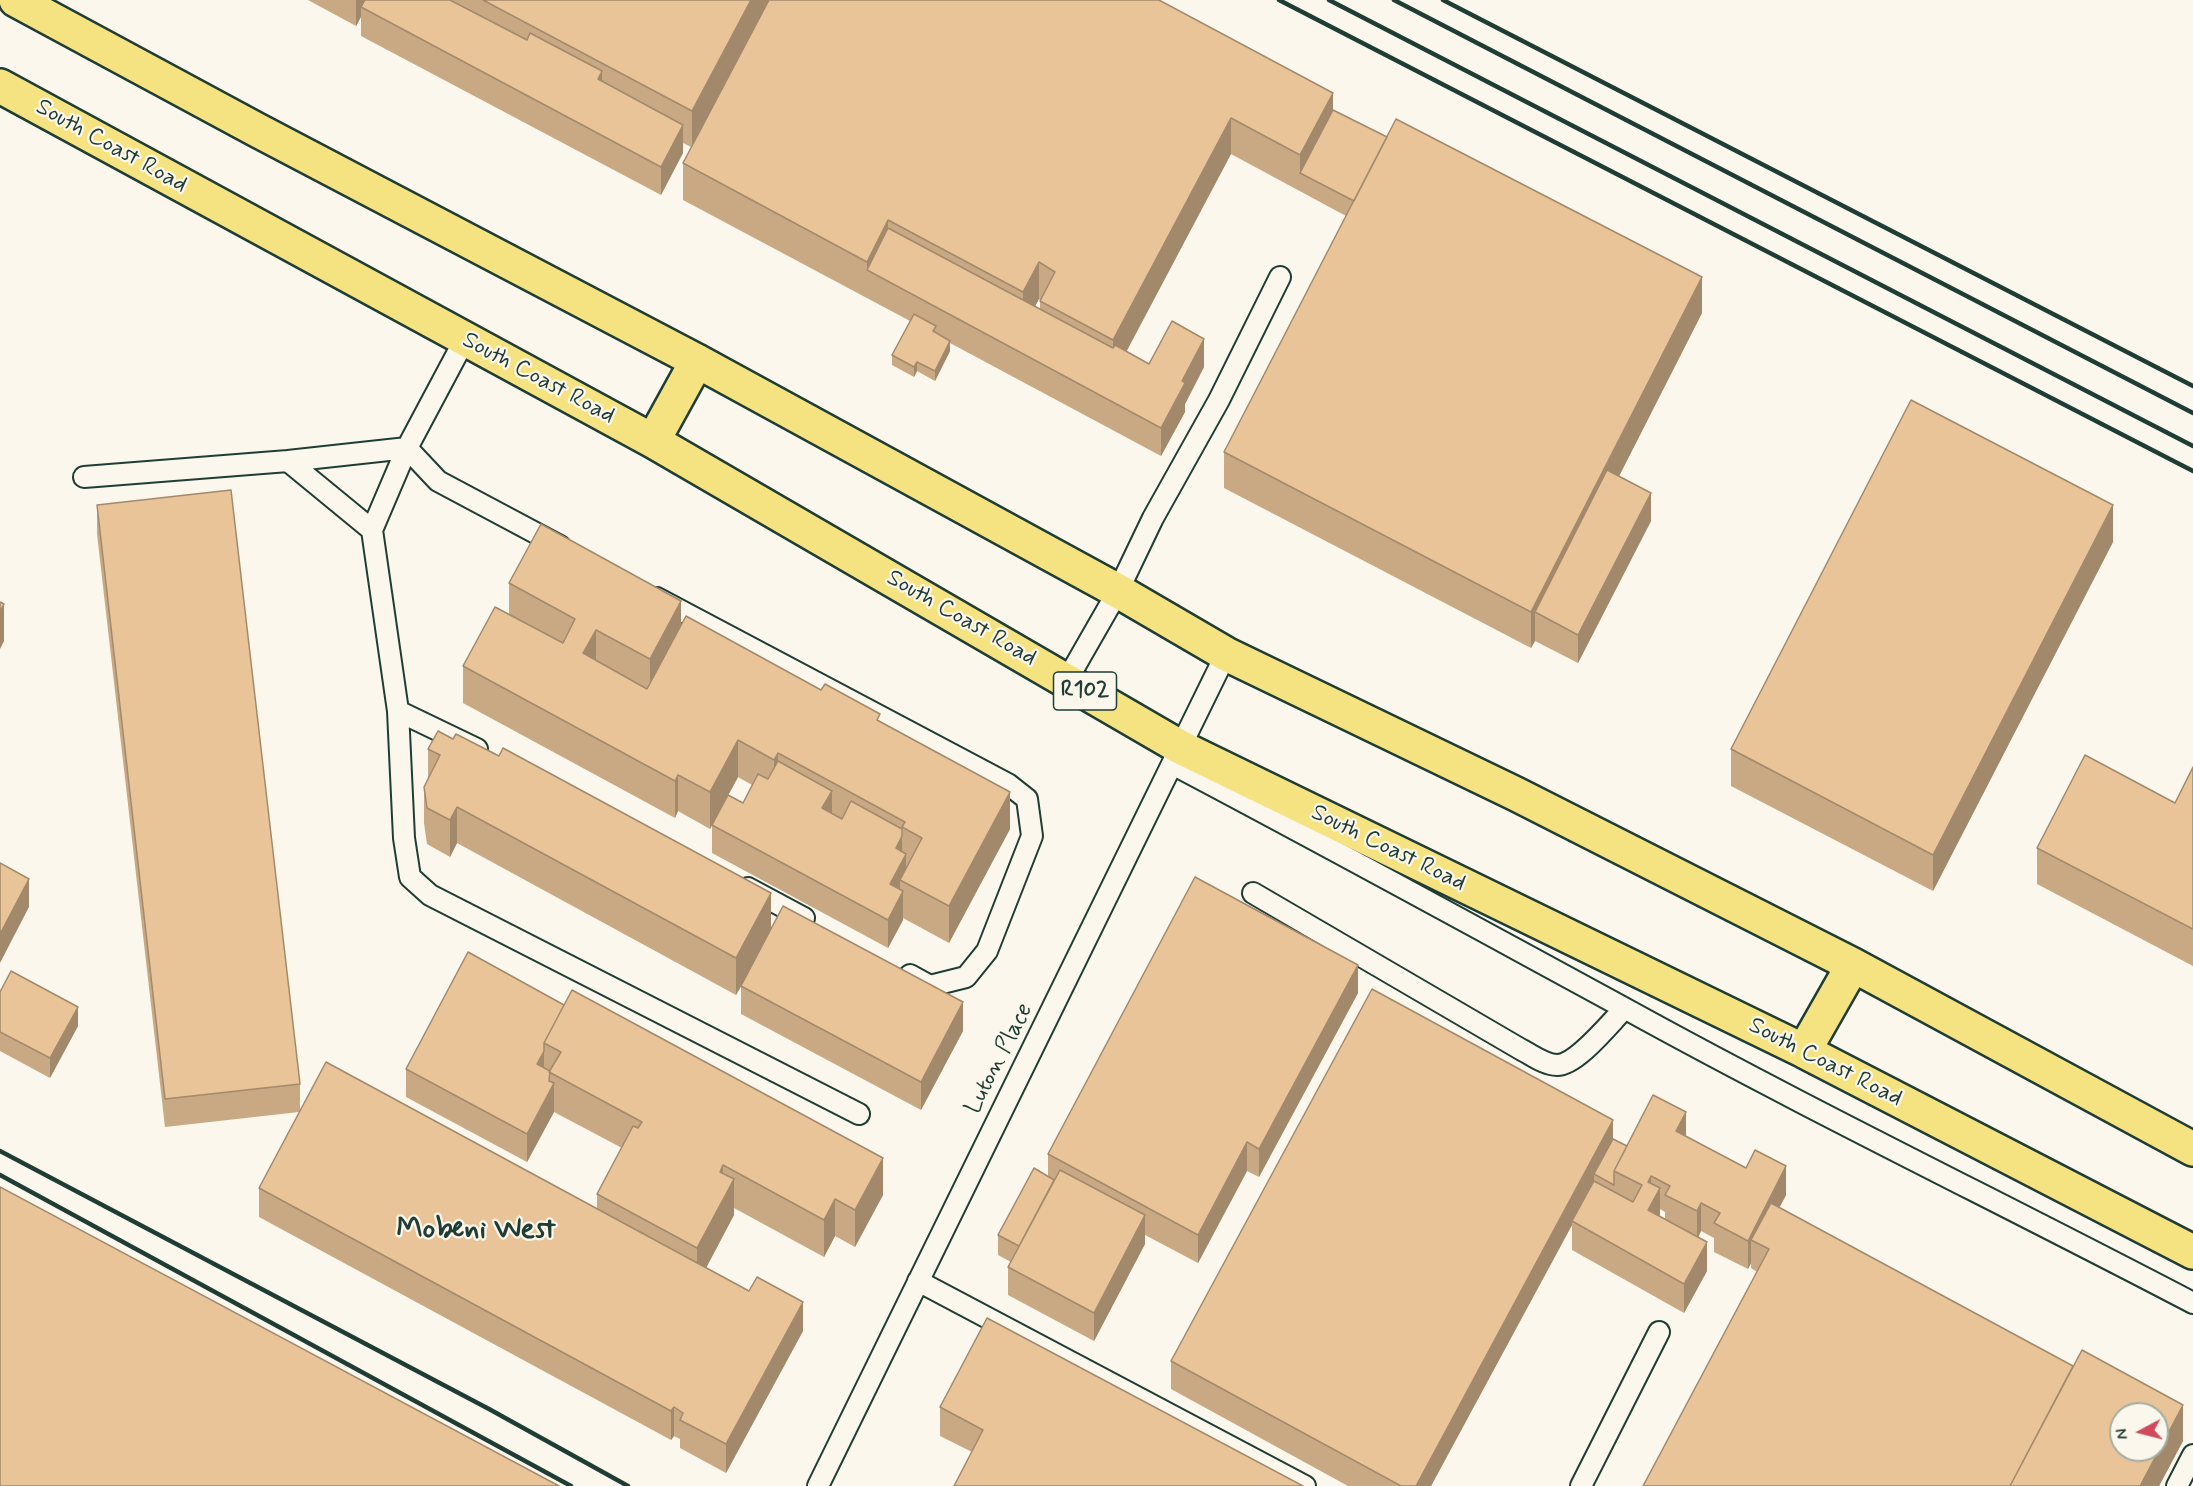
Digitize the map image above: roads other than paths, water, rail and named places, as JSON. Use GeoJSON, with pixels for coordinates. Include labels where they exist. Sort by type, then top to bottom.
{"type":"FeatureCollection","features":[{"type":"Feature","properties":{"kind":"highway"},"geometry":{"type":"LineString","coordinates":[[16,0],[256,130],[697,361],[1118,591],[1226,654],[1516,794],[1853,965],[2193,1149]]}},
{"type":"Feature","properties":{"kind":"highway","name":"South Coast Road"},"geometry":{"type":"LineString","coordinates":[[0,86],[653,441],[1067,680],[1176,756],[1804,1051],[2193,1252]]}},
{"type":"Feature","properties":{"kind":"highway"},"geometry":{"type":"LineString","coordinates":[[653,441],[697,361]]}},
{"type":"Feature","properties":{"kind":"highway"},"geometry":{"type":"LineString","coordinates":[[1804,1051],[1853,965]]}},
{"type":"Feature","properties":{"kind":"lane"},"geometry":{"type":"LineString","coordinates":[[1067,680],[1118,591],[1153,518],[1219,400],[1280,277]]}},
{"type":"Feature","properties":{"kind":"lane"},"geometry":{"type":"LineString","coordinates":[[465,339],[408,448],[372,530],[398,711],[404,838],[410,877],[430,895],[859,1114]]}},
{"type":"Feature","properties":{"kind":"lane"},"geometry":{"type":"LineString","coordinates":[[84,477],[288,461],[408,448]]}},
{"type":"Feature","properties":{"kind":"lane"},"geometry":{"type":"LineString","coordinates":[[408,448],[438,481],[575,554]]}},
{"type":"Feature","properties":{"kind":"lane"},"geometry":{"type":"LineString","coordinates":[[288,461],[372,530]]}},
{"type":"Feature","properties":{"kind":"lane"},"geometry":{"type":"LineString","coordinates":[[639,588],[1008,784],[1027,799],[1032,836],[987,951],[966,977],[930,986],[890,964]]}},
{"type":"Feature","properties":{"kind":"lane","name":"Luton Place"},"geometry":{"type":"LineString","coordinates":[[818,1486],[1226,654]]}},
{"type":"Feature","properties":{"kind":"lane"},"geometry":{"type":"LineString","coordinates":[[398,711],[495,758]]}},
{"type":"Feature","properties":{"kind":"lane"},"geometry":{"type":"LineString","coordinates":[[1176,756],[1351,859],[1624,1009],[2193,1303]]}},
{"type":"Feature","properties":{"kind":"lane"},"geometry":{"type":"LineString","coordinates":[[736,882],[818,926]]}},
{"type":"Feature","properties":{"kind":"lane"},"geometry":{"type":"LineString","coordinates":[[1253,893],[1543,1061],[1556,1065],[1568,1062],[1581,1053],[1624,1009]]}},
{"type":"Feature","properties":{"kind":"lane"},"geometry":{"type":"LineString","coordinates":[[918,1281],[1305,1486]]}},
{"type":"Feature","properties":{"kind":"lane"},"geometry":{"type":"LineString","coordinates":[[1581,1486],[1659,1332]]}},
{"type":"Feature","properties":{"kind":"lane"},"geometry":{"type":"LineString","coordinates":[[2177,1486],[2193,1455]]}},
{"type":"Feature","properties":{"kind":"railway"},"geometry":{"type":"LineString","coordinates":[[1279,0],[2193,471]]}},
{"type":"Feature","properties":{"kind":"railway"},"geometry":{"type":"LineString","coordinates":[[1329,0],[2193,446]]}},
{"type":"Feature","properties":{"kind":"railway"},"geometry":{"type":"LineString","coordinates":[[1394,0],[2193,413]]}},
{"type":"Feature","properties":{"kind":"railway"},"geometry":{"type":"LineString","coordinates":[[1443,0],[2193,386]]}},
{"type":"Feature","properties":{"kind":"railway"},"geometry":{"type":"LineString","coordinates":[[0,1151],[489,1409],[628,1486]]}},
{"type":"Feature","properties":{"kind":"railway"},"geometry":{"type":"LineString","coordinates":[[0,1175],[571,1486]]}},
{"type":"Feature","properties":{"kind":"district","name":"Mobeni West"},"geometry":{"type":"Point","coordinates":[476,1231]}}]}
